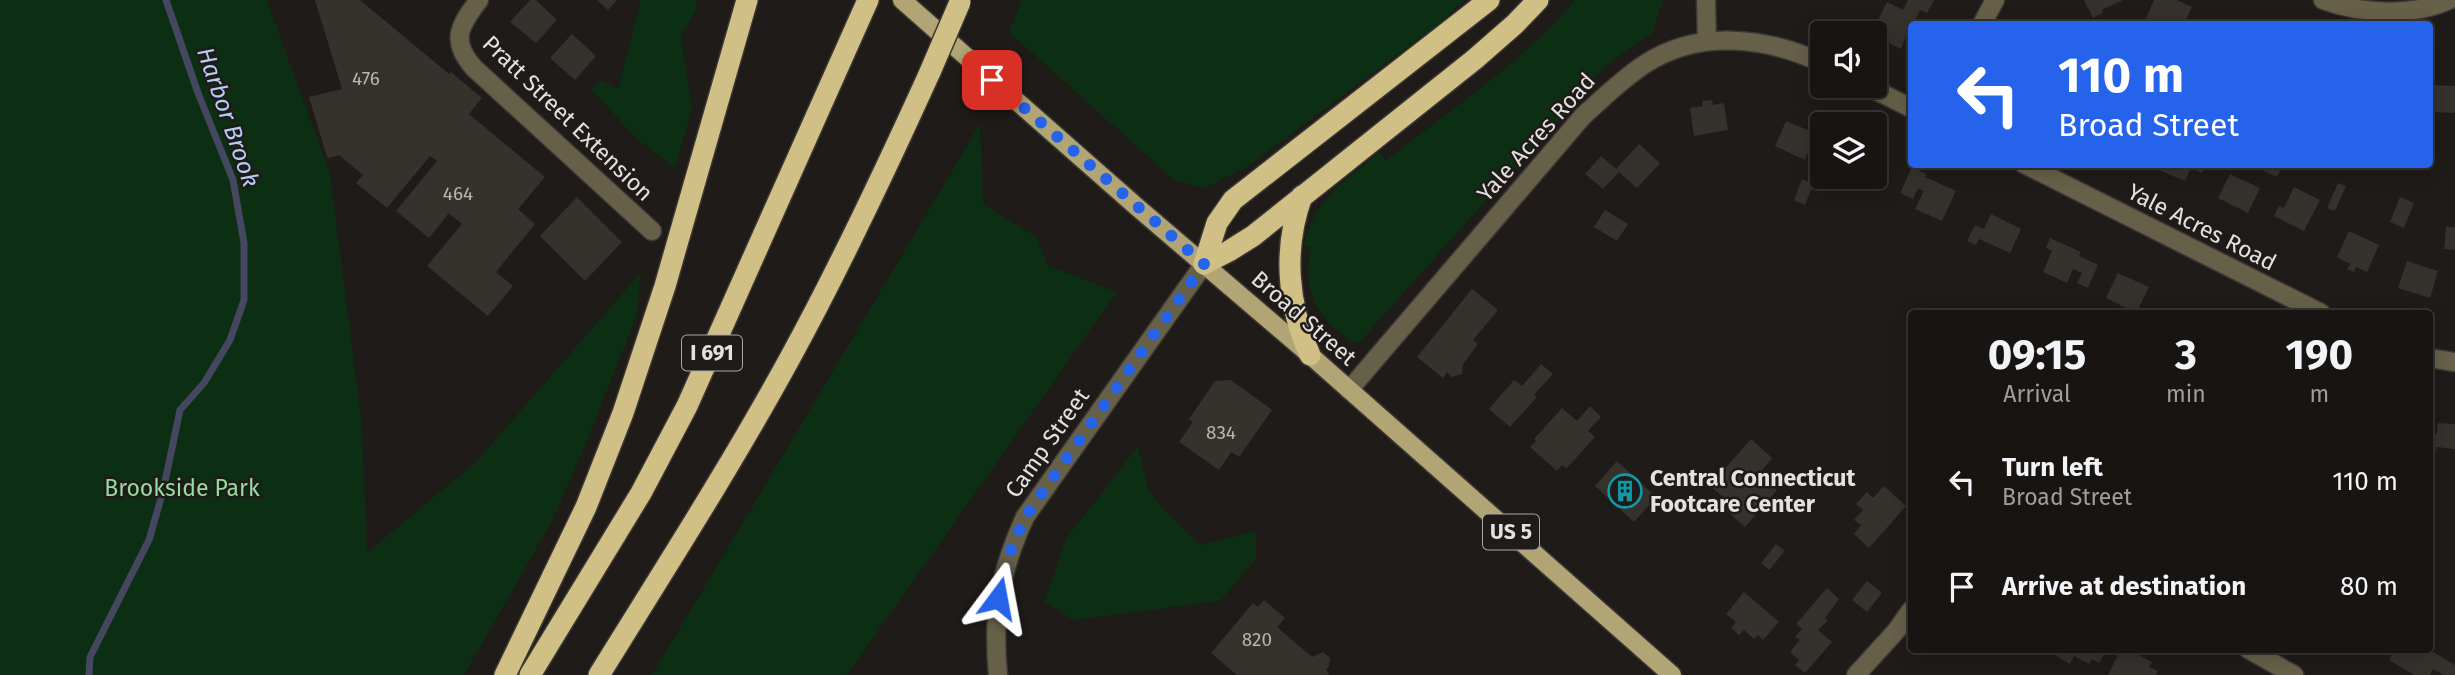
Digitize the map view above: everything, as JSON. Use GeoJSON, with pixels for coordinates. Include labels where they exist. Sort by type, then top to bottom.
{"type":"FeatureCollection","features":[{"type":"Feature","properties":{"kind":"highway"},"geometry":{"type":"LineString","coordinates":[[505,675],[576,528],[622,413],[665,286],[747,0]]}},
{"type":"Feature","properties":{"kind":"highway"},"geometry":{"type":"LineString","coordinates":[[1204,264],[1217,223],[1233,200],[1489,0]]}},
{"type":"Feature","properties":{"kind":"highway"},"geometry":{"type":"LineString","coordinates":[[1204,264],[1242,243],[1303,195],[1490,46],[1538,0]]}},
{"type":"Feature","properties":{"kind":"highway"},"geometry":{"type":"LineString","coordinates":[[599,675],[790,358],[867,208],[961,1]]}},
{"type":"Feature","properties":{"kind":"highway","name":"I 691"},"geometry":{"type":"LineString","coordinates":[[530,675],[641,493],[687,405],[865,7]]}},
{"type":"Feature","properties":{"kind":"highway"},"geometry":{"type":"LineString","coordinates":[[1303,195],[1292,232],[1289,267],[1296,313],[1310,355]]}},
{"type":"Feature","properties":{"kind":"main road","name":"Broad Street"},"geometry":{"type":"LineString","coordinates":[[902,0],[1672,675]]}},
{"type":"Feature","properties":{"kind":"street","name":"Pratt Street Extension"},"geometry":{"type":"LineString","coordinates":[[479,0],[465,20],[459,35],[464,57],[652,230]]}},
{"type":"Feature","properties":{"kind":"street"},"geometry":{"type":"LineString","coordinates":[[1706,0],[1707,41]]}},
{"type":"Feature","properties":{"kind":"street"},"geometry":{"type":"LineString","coordinates":[[1984,21],[1994,0]]}},
{"type":"Feature","properties":{"kind":"street"},"geometry":{"type":"LineString","coordinates":[[2323,0],[2366,10],[2405,10],[2449,0]]}},
{"type":"Feature","properties":{"kind":"street","name":"Yale Acres Road"},"geometry":{"type":"LineString","coordinates":[[1349,390],[1583,116],[1615,86],[1646,63],[1677,48],[1707,41],[1746,41],[1784,48],[1810,58]]}},
{"type":"Feature","properties":{"kind":"street"},"geometry":{"type":"LineString","coordinates":[[1887,96],[1908,106]]}},
{"type":"Feature","properties":{"kind":"street","name":"Yale Acres Road"},"geometry":{"type":"LineString","coordinates":[[2032,168],[2315,310]]}},
{"type":"Feature","properties":{"kind":"street","name":"Camp Street"},"geometry":{"type":"LineString","coordinates":[[998,675],[995,641],[998,598],[1010,552],[1025,517],[1204,264]]}},
{"type":"Feature","properties":{"kind":"street"},"geometry":{"type":"LineString","coordinates":[[2433,359],[2455,362]]}},
{"type":"Feature","properties":{"kind":"street"},"geometry":{"type":"LineString","coordinates":[[1856,675],[1908,614]]}},
{"type":"Feature","properties":{"kind":"street"},"geometry":{"type":"LineString","coordinates":[[2255,653],[2294,675]]}},
{"type":"Feature","properties":{"kind":"green space","name":"Brookside Park"},"geometry":{"type":"Polygon","coordinates":[[[0,0],[267,0],[330,174],[362,425],[367,553],[476,462],[641,272],[637,315],[586,444],[551,523],[464,675],[0,675],[0,0]]]}},
{"type":"Feature","properties":{"kind":"green space"},"geometry":{"type":"Polygon","coordinates":[[[641,0],[696,0],[697,9],[681,36],[692,109],[675,168],[637,139],[591,89],[600,80],[618,88],[641,0]]]}},
{"type":"Feature","properties":{"kind":"green space"},"geometry":{"type":"Polygon","coordinates":[[[1022,0],[1464,0],[1440,23],[1247,167],[1205,188],[1174,180],[1009,32],[1022,0]]]}},
{"type":"Feature","properties":{"kind":"green space"},"geometry":{"type":"Polygon","coordinates":[[[1575,0],[1663,0],[1652,33],[1606,66],[1358,344],[1348,339],[1323,316],[1309,285],[1310,246],[1304,245],[1308,229],[1323,203],[1380,152],[1385,161],[1509,65],[1555,23],[1575,0]]]}},
{"type":"Feature","properties":{"kind":"green space"},"geometry":{"type":"Polygon","coordinates":[[[980,124],[983,204],[1037,237],[1047,265],[1117,292],[847,675],[652,675],[980,124]]]}},
{"type":"Feature","properties":{"kind":"green space"},"geometry":{"type":"Polygon","coordinates":[[[1138,446],[1148,488],[1164,510],[1200,545],[1256,531],[1256,559],[1220,601],[1073,620],[1044,601],[1066,539],[1138,446]]]}},
{"type":"Feature","properties":{"kind":"building"},"geometry":{"type":"Polygon","coordinates":[[[315,0],[360,0],[482,98],[469,114],[545,177],[518,209],[535,224],[496,272],[513,286],[488,316],[427,266],[462,224],[449,213],[429,238],[396,211],[437,161],[430,156],[387,208],[356,183],[363,175],[339,155],[327,157],[309,97],[342,89],[315,0]]]}},
{"type":"Feature","properties":{"kind":"building"},"geometry":{"type":"Polygon","coordinates":[[[530,0],[536,0],[557,20],[536,43],[510,22],[530,0]]]}},
{"type":"Feature","properties":{"kind":"building"},"geometry":{"type":"Polygon","coordinates":[[[597,0],[617,0],[608,10],[597,0]]]}},
{"type":"Feature","properties":{"kind":"building"},"geometry":{"type":"Polygon","coordinates":[[[1908,0],[1934,0],[1927,13],[1920,10],[1914,21],[1908,21],[1908,32],[1901,49],[1887,42],[1887,21],[1878,21],[1887,2],[1903,10],[1908,0]]]}},
{"type":"Feature","properties":{"kind":"building"},"geometry":{"type":"Polygon","coordinates":[[[2084,0],[2123,0],[2102,10],[2103,13],[2093,18],[2084,0]]]}},
{"type":"Feature","properties":{"kind":"building"},"geometry":{"type":"Polygon","coordinates":[[[2154,0],[2177,0],[2192,7],[2185,21],[2153,21],[2146,18],[2154,0]]]}},
{"type":"Feature","properties":{"kind":"building"},"geometry":{"type":"Polygon","coordinates":[[[572,34],[596,56],[575,80],[550,58],[572,34]]]}},
{"type":"Feature","properties":{"kind":"building"},"geometry":{"type":"Polygon","coordinates":[[[2433,85],[2455,86],[2455,113],[2433,112],[2433,85]]]}},
{"type":"Feature","properties":{"kind":"building"},"geometry":{"type":"Polygon","coordinates":[[[1712,100],[1713,105],[1724,103],[1728,130],[1694,136],[1690,108],[1703,106],[1702,101],[1712,100]]]}},
{"type":"Feature","properties":{"kind":"building"},"geometry":{"type":"Polygon","coordinates":[[[1786,121],[1810,131],[1810,147],[1805,160],[1775,146],[1786,121]]]}},
{"type":"Feature","properties":{"kind":"building"},"geometry":{"type":"Polygon","coordinates":[[[1639,144],[1660,163],[1637,188],[1619,172],[1603,189],[1585,174],[1601,156],[1616,169],[1639,144]]]}},
{"type":"Feature","properties":{"kind":"building"},"geometry":{"type":"Polygon","coordinates":[[[1912,168],[1956,191],[1942,221],[1915,209],[1924,191],[1918,188],[1913,199],[1900,193],[1912,168]]]}},
{"type":"Feature","properties":{"kind":"building"},"geometry":{"type":"Polygon","coordinates":[[[2154,168],[2191,168],[2185,181],[2154,168]]]}},
{"type":"Feature","properties":{"kind":"building"},"geometry":{"type":"Polygon","coordinates":[[[2191,168],[2204,168],[2202,173],[2191,168]]]}},
{"type":"Feature","properties":{"kind":"building"},"geometry":{"type":"Polygon","coordinates":[[[2266,168],[2281,168],[2277,177],[2264,171],[2266,168]]]}},
{"type":"Feature","properties":{"kind":"building"},"geometry":{"type":"Polygon","coordinates":[[[2230,174],[2260,188],[2248,213],[2218,198],[2230,174]]]}},
{"type":"Feature","properties":{"kind":"building"},"geometry":{"type":"Polygon","coordinates":[[[1802,179],[1810,183],[1811,189],[1805,205],[1794,200],[1802,179]]]}},
{"type":"Feature","properties":{"kind":"building"},"geometry":{"type":"Polygon","coordinates":[[[2338,183],[2346,186],[2335,211],[2327,208],[2338,183]]]}},
{"type":"Feature","properties":{"kind":"building"},"geometry":{"type":"Polygon","coordinates":[[[2294,187],[2320,200],[2304,231],[2274,216],[2279,206],[2284,208],[2294,187]]]}},
{"type":"Feature","properties":{"kind":"building"},"geometry":{"type":"Polygon","coordinates":[[[577,197],[622,242],[585,281],[540,236],[577,197]]]}},
{"type":"Feature","properties":{"kind":"building"},"geometry":{"type":"Polygon","coordinates":[[[2400,197],[2414,203],[2404,228],[2390,222],[2400,197]]]}},
{"type":"Feature","properties":{"kind":"building"},"geometry":{"type":"Polygon","coordinates":[[[1605,210],[1628,224],[1617,241],[1594,227],[1605,210]]]}},
{"type":"Feature","properties":{"kind":"building"},"geometry":{"type":"Polygon","coordinates":[[[1991,214],[2021,229],[2010,253],[1979,239],[1976,245],[1967,241],[1975,225],[1984,229],[1991,214]]]}},
{"type":"Feature","properties":{"kind":"building"},"geometry":{"type":"Polygon","coordinates":[[[2446,227],[2455,227],[2455,250],[2444,249],[2446,227]]]}},
{"type":"Feature","properties":{"kind":"building"},"geometry":{"type":"Polygon","coordinates":[[[2349,231],[2379,245],[2367,272],[2356,267],[2354,272],[2347,269],[2350,264],[2337,257],[2349,231]]]}},
{"type":"Feature","properties":{"kind":"building"},"geometry":{"type":"Polygon","coordinates":[[[2050,238],[2081,252],[2079,256],[2098,265],[2088,288],[2077,283],[2082,273],[2073,269],[2067,283],[2043,272],[2052,251],[2046,248],[2050,238]]]}},
{"type":"Feature","properties":{"kind":"building"},"geometry":{"type":"Polygon","coordinates":[[[2407,261],[2438,271],[2430,298],[2398,288],[2407,261]]]}},
{"type":"Feature","properties":{"kind":"building"},"geometry":{"type":"Polygon","coordinates":[[[2118,273],[2149,287],[2138,310],[2130,310],[2106,298],[2118,273]]]}},
{"type":"Feature","properties":{"kind":"building"},"geometry":{"type":"Polygon","coordinates":[[[1472,289],[1498,310],[1473,340],[1478,344],[1463,364],[1462,374],[1452,377],[1447,372],[1443,378],[1417,357],[1472,289]]]}},
{"type":"Feature","properties":{"kind":"building"},"geometry":{"type":"Polygon","coordinates":[[[1541,364],[1553,374],[1510,427],[1489,409],[1514,380],[1522,386],[1541,364]]]}},
{"type":"Feature","properties":{"kind":"building"},"geometry":{"type":"Polygon","coordinates":[[[1231,380],[1272,410],[1239,457],[1231,452],[1219,470],[1179,442],[1193,422],[1189,419],[1215,381],[1231,380]]]}},
{"type":"Feature","properties":{"kind":"building"},"geometry":{"type":"Polygon","coordinates":[[[1590,406],[1601,417],[1588,431],[1595,437],[1567,468],[1562,465],[1557,471],[1530,447],[1536,441],[1534,439],[1562,408],[1577,421],[1590,406]]]}},
{"type":"Feature","properties":{"kind":"building"},"geometry":{"type":"Polygon","coordinates":[[[2438,423],[2455,424],[2455,449],[2436,447],[2436,451],[2433,451],[2433,434],[2437,434],[2438,423]]]}},
{"type":"Feature","properties":{"kind":"building"},"geometry":{"type":"Polygon","coordinates":[[[1751,439],[1772,458],[1759,474],[1777,490],[1745,527],[1718,503],[1723,497],[1710,486],[1751,439]]]}},
{"type":"Feature","properties":{"kind":"building","name":"Central Connecticut Footcare Center"},"geometry":{"type":"Polygon","coordinates":[[[1617,461],[1656,497],[1634,522],[1595,486],[1617,461]]]}},
{"type":"Feature","properties":{"kind":"building"},"geometry":{"type":"Polygon","coordinates":[[[1884,486],[1906,506],[1869,548],[1854,534],[1861,525],[1854,520],[1863,510],[1856,504],[1867,492],[1873,498],[1884,486]]]}},
{"type":"Feature","properties":{"kind":"building"},"geometry":{"type":"Polygon","coordinates":[[[1776,544],[1785,551],[1769,570],[1761,563],[1776,544]]]}},
{"type":"Feature","properties":{"kind":"building"},"geometry":{"type":"Polygon","coordinates":[[[1867,581],[1882,593],[1867,612],[1852,600],[1867,581]]]}},
{"type":"Feature","properties":{"kind":"building"},"geometry":{"type":"Polygon","coordinates":[[[1827,588],[1839,599],[1825,618],[1828,620],[1818,630],[1832,642],[1805,673],[1795,665],[1799,660],[1790,652],[1800,640],[1795,637],[1802,629],[1796,624],[1827,588]]]}},
{"type":"Feature","properties":{"kind":"building"},"geometry":{"type":"Polygon","coordinates":[[[1744,592],[1779,622],[1763,640],[1758,635],[1754,639],[1744,630],[1739,635],[1731,628],[1736,622],[1726,614],[1744,592]]]}},
{"type":"Feature","properties":{"kind":"building"},"geometry":{"type":"Polygon","coordinates":[[[1264,600],[1285,618],[1277,627],[1312,657],[1323,652],[1330,658],[1326,670],[1328,675],[1237,675],[1211,653],[1253,603],[1258,607],[1264,600]]]}},
{"type":"Feature","properties":{"kind":"building"},"geometry":{"type":"Polygon","coordinates":[[[2433,652],[2455,665],[2455,675],[2443,675],[2433,669],[2430,675],[2414,675],[2389,660],[2393,653],[2433,652]]]}},
{"type":"Feature","properties":{"kind":"building"},"geometry":{"type":"Polygon","coordinates":[[[2058,653],[2105,653],[2099,663],[2092,659],[2089,664],[2074,656],[2070,664],[2056,656],[2058,653]]]}},
{"type":"Feature","properties":{"kind":"building"},"geometry":{"type":"Polygon","coordinates":[[[2119,653],[2135,653],[2152,662],[2149,667],[2158,671],[2156,675],[2108,675],[2119,653]]]}},
{"type":"Feature","properties":{"kind":"waterway","name":"Harbor Brook"},"geometry":{"type":"LineString","coordinates":[[89,675],[90,657],[149,540],[163,491],[180,410],[204,383],[230,340],[244,300],[244,243],[233,180],[198,93],[166,0]]}},
{"type":"Feature","properties":{"kind":"place","name":"Central Connecticut Footcare Center"},"geometry":{"type":"Point","coordinates":[1625,491]}},
{"type":"Feature","properties":{"kind":"route"},"geometry":{"type":"LineString","coordinates":[[992,80],[1204,264],[1025,517],[1010,552],[998,598]]}}]}
